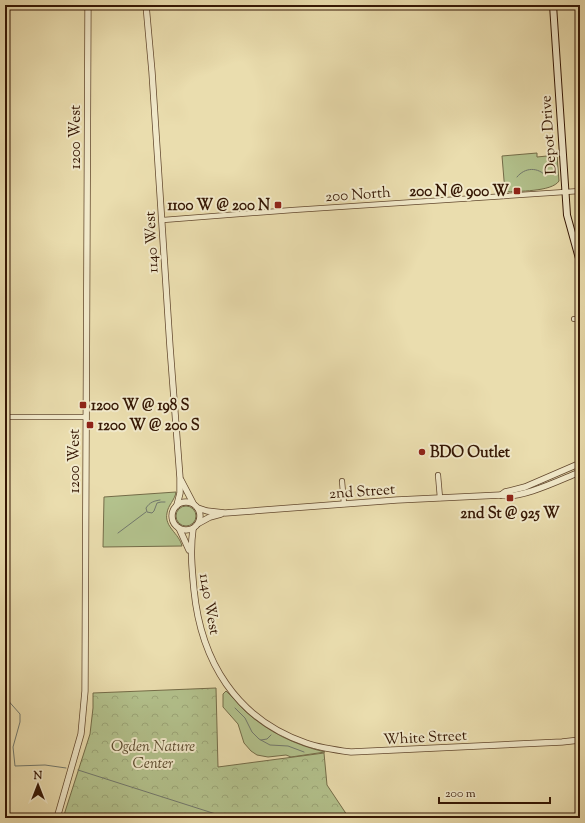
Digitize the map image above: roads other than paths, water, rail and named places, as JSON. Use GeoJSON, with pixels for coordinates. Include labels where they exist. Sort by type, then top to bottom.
{"type":"FeatureCollection","features":[{"type":"Feature","properties":{"kind":"main road","name":"Depot Drive"},"geometry":{"type":"LineString","coordinates":[[553,5],[567,215],[580,262]]}},
{"type":"Feature","properties":{"kind":"street","name":"1200 West"},"geometry":{"type":"LineString","coordinates":[[56,818],[78,746],[82,728],[84,706],[88,5]]}},
{"type":"Feature","properties":{"kind":"street","name":"1140 West"},"geometry":{"type":"LineString","coordinates":[[146,5],[163,220],[180,478],[180,493],[177,505]]}},
{"type":"Feature","properties":{"kind":"street","name":"200 North"},"geometry":{"type":"LineString","coordinates":[[163,220],[580,191]]}},
{"type":"Feature","properties":{"kind":"street"},"geometry":{"type":"LineString","coordinates":[[574,319],[580,319]]}},
{"type":"Feature","properties":{"kind":"street"},"geometry":{"type":"LineString","coordinates":[[5,417],[86,417]]}},
{"type":"Feature","properties":{"kind":"street","name":"2nd Street"},"geometry":{"type":"LineString","coordinates":[[199,523],[210,517],[225,513],[501,494],[530,485],[580,462]]}},
{"type":"Feature","properties":{"kind":"street","name":"2nd Street"},"geometry":{"type":"LineString","coordinates":[[501,494],[506,496],[530,491],[580,473]]}},
{"type":"Feature","properties":{"kind":"street"},"geometry":{"type":"LineString","coordinates":[[438,474],[440,498]]}},
{"type":"Feature","properties":{"kind":"street","name":"1140 West"},"geometry":{"type":"LineString","coordinates":[[180,478],[187,493],[196,505]]}},
{"type":"Feature","properties":{"kind":"street"},"geometry":{"type":"LineString","coordinates":[[342,481],[344,504]]}},
{"type":"Feature","properties":{"kind":"street"},"geometry":{"type":"LineString","coordinates":[[185,501],[196,505],[200,516],[199,523],[192,529],[188,530],[179,528],[175,525],[172,517],[174,508],[177,505],[185,501]]}},
{"type":"Feature","properties":{"kind":"street","name":"2nd Street"},"geometry":{"type":"LineString","coordinates":[[196,505],[207,511],[225,513]]}},
{"type":"Feature","properties":{"kind":"street","name":"1140 West"},"geometry":{"type":"LineString","coordinates":[[179,528],[190,553]]}},
{"type":"Feature","properties":{"kind":"street","name":"1140 West"},"geometry":{"type":"LineString","coordinates":[[192,529],[190,553],[196,608],[199,626],[212,660],[222,677],[240,701],[256,715],[275,728]]}},
{"type":"Feature","properties":{"kind":"street","name":"White Street"},"geometry":{"type":"LineString","coordinates":[[275,728],[306,743],[323,748],[351,752],[580,740]]}},
{"type":"Feature","properties":{"kind":"waterway"},"geometry":{"type":"LineString","coordinates":[[517,177],[524,171],[532,169],[539,171],[546,176]]}},
{"type":"Feature","properties":{"kind":"waterway"},"geometry":{"type":"LineString","coordinates":[[160,500],[149,504],[146,508],[147,512],[152,513],[157,503],[165,502]]}},
{"type":"Feature","properties":{"kind":"waterway"},"geometry":{"type":"LineString","coordinates":[[118,533],[146,512]]}},
{"type":"Feature","properties":{"kind":"waterway"},"geometry":{"type":"LineString","coordinates":[[5,697],[20,714],[20,722],[13,747],[15,766],[45,765],[66,768]]}},
{"type":"Feature","properties":{"kind":"waterway"},"geometry":{"type":"LineString","coordinates":[[235,708],[245,718],[252,732],[259,739],[270,745],[288,746],[304,752]]}},
{"type":"Feature","properties":{"kind":"waterway"},"geometry":{"type":"LineString","coordinates":[[261,740],[267,739],[271,735]]}},
{"type":"Feature","properties":{"kind":"waterway"},"geometry":{"type":"LineString","coordinates":[[78,770],[222,816]]}},
{"type":"Feature","properties":{"kind":"place","name":"200 N @ 900 W"},"geometry":{"type":"Point","coordinates":[517,191]}},
{"type":"Feature","properties":{"kind":"place","name":"1100 W @ 200 N"},"geometry":{"type":"Point","coordinates":[278,205]}},
{"type":"Feature","properties":{"kind":"place","name":"1200 W @ 198 S"},"geometry":{"type":"Point","coordinates":[83,405]}},
{"type":"Feature","properties":{"kind":"place","name":"1200 W @ 200 S"},"geometry":{"type":"Point","coordinates":[90,425]}},
{"type":"Feature","properties":{"kind":"place","name":"BDO Outlet"},"geometry":{"type":"Point","coordinates":[422,452]}},
{"type":"Feature","properties":{"kind":"place","name":"2nd St @ 925 W"},"geometry":{"type":"Point","coordinates":[510,498]}},
{"type":"Feature","properties":{"kind":"park label","name":"Ogden Nature Center"},"geometry":{"type":"Point","coordinates":[153,754]}}]}
